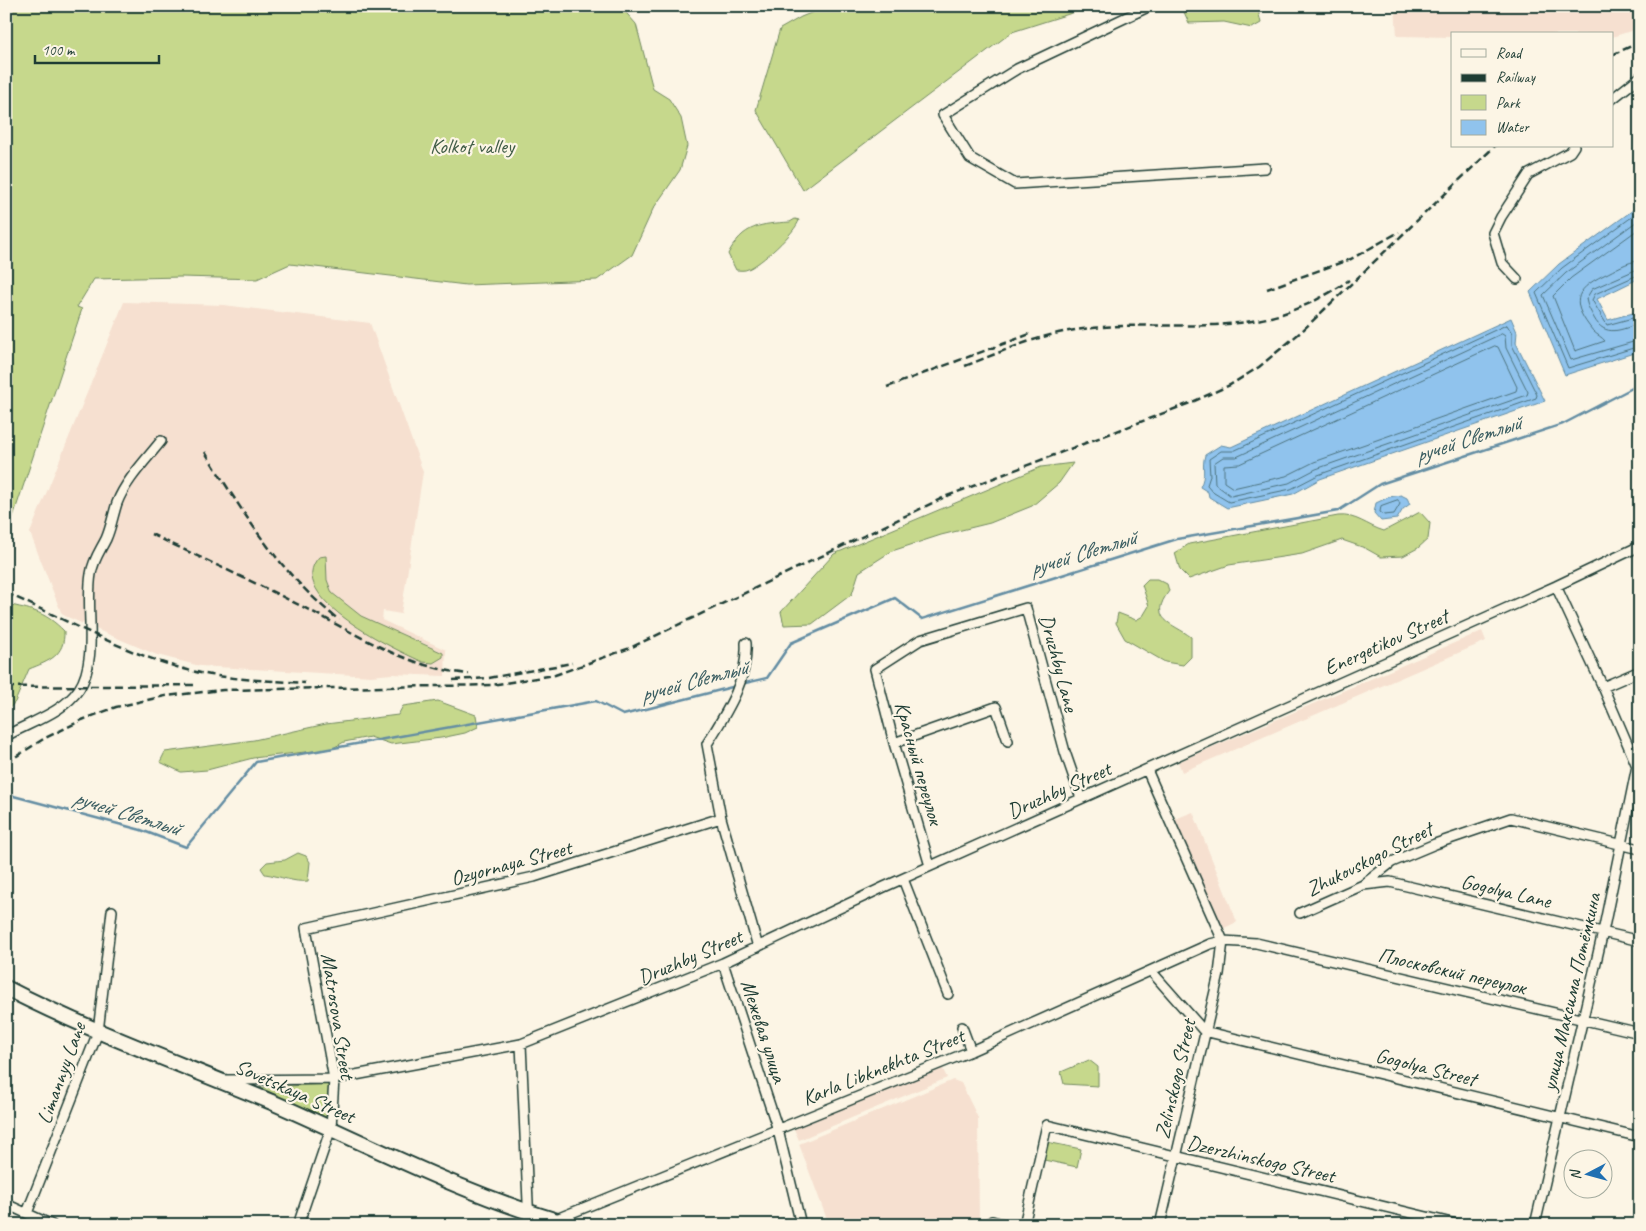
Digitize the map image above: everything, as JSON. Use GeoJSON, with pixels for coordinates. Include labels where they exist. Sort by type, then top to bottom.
{"type":"FeatureCollection","features":[{"type":"Feature","properties":{"kind":"street"},"geometry":{"type":"LineString","coordinates":[[1150,6],[1017,69],[943,115],[970,158],[1015,184],[1265,168]]}},
{"type":"Feature","properties":{"kind":"street"},"geometry":{"type":"LineString","coordinates":[[1614,97],[1640,77]]}},
{"type":"Feature","properties":{"kind":"street"},"geometry":{"type":"LineString","coordinates":[[1517,279],[1502,263],[1493,232],[1501,216],[1529,174],[1570,152],[1573,148]]}},
{"type":"Feature","properties":{"kind":"street"},"geometry":{"type":"LineString","coordinates":[[6,736],[63,706],[80,688],[88,665],[90,644],[89,588],[96,555],[106,540],[118,502],[127,486],[161,441]]}},
{"type":"Feature","properties":{"kind":"street","name":"Energetikov Street"},"geometry":{"type":"LineString","coordinates":[[1147,770],[1556,586],[1640,546]]}},
{"type":"Feature","properties":{"kind":"street"},"geometry":{"type":"LineString","coordinates":[[1556,586],[1638,766]]}},
{"type":"Feature","properties":{"kind":"street","name":"Druzhby Lane"},"geometry":{"type":"LineString","coordinates":[[875,668],[920,640],[1026,608],[1065,752],[1081,798]]}},
{"type":"Feature","properties":{"kind":"street"},"geometry":{"type":"LineString","coordinates":[[746,644],[747,658],[742,679],[707,744],[721,818],[758,947]]}},
{"type":"Feature","properties":{"kind":"street","name":"Красный переулок"},"geometry":{"type":"LineString","coordinates":[[875,668],[894,743],[930,866]]}},
{"type":"Feature","properties":{"kind":"street"},"geometry":{"type":"LineString","coordinates":[[1603,687],[1640,671]]}},
{"type":"Feature","properties":{"kind":"street"},"geometry":{"type":"LineString","coordinates":[[894,743],[996,707],[1008,741]]}},
{"type":"Feature","properties":{"kind":"street","name":"улица Максима Потёмкина"},"geometry":{"type":"LineString","coordinates":[[1536,1225],[1604,932],[1638,766]]}},
{"type":"Feature","properties":{"kind":"street"},"geometry":{"type":"LineString","coordinates":[[1147,770],[1223,941]]}},
{"type":"Feature","properties":{"kind":"street","name":"Druzhby Street"},"geometry":{"type":"LineString","coordinates":[[220,1080],[334,1079],[521,1044],[723,963],[930,866],[1147,770]]}},
{"type":"Feature","properties":{"kind":"street","name":"Ozyornaya Street"},"geometry":{"type":"LineString","coordinates":[[306,928],[534,877],[721,818]]}},
{"type":"Feature","properties":{"kind":"street","name":"Zhukovskogo Street"},"geometry":{"type":"LineString","coordinates":[[1300,913],[1363,885],[1392,862],[1435,844],[1511,818],[1621,845]]}},
{"type":"Feature","properties":{"kind":"street"},"geometry":{"type":"LineString","coordinates":[[1621,845],[1640,849]]}},
{"type":"Feature","properties":{"kind":"street"},"geometry":{"type":"LineString","coordinates":[[903,879],[948,994]]}},
{"type":"Feature","properties":{"kind":"street","name":"Gogolya Lane"},"geometry":{"type":"LineString","coordinates":[[1363,885],[1390,882],[1640,941]]}},
{"type":"Feature","properties":{"kind":"street","name":"Limannyy Lane"},"geometry":{"type":"LineString","coordinates":[[27,1213],[98,1032],[112,911]]}},
{"type":"Feature","properties":{"kind":"street","name":"Matrosova Street"},"geometry":{"type":"LineString","coordinates":[[298,1225],[330,1128],[334,1079],[306,928]]}},
{"type":"Feature","properties":{"kind":"street","name":"Плосковский переулок"},"geometry":{"type":"LineString","coordinates":[[1223,941],[1256,943],[1640,1032]]}},
{"type":"Feature","properties":{"kind":"street","name":"Karla Libknekhta Street"},"geometry":{"type":"LineString","coordinates":[[554,1220],[971,1051],[1210,944],[1223,941]]}},
{"type":"Feature","properties":{"kind":"street","name":"Zelinskogo Street"},"geometry":{"type":"LineString","coordinates":[[1160,1225],[1222,956],[1223,941]]}},
{"type":"Feature","properties":{"kind":"street","name":"Межевая улица"},"geometry":{"type":"LineString","coordinates":[[723,963],[778,1130],[800,1225]]}},
{"type":"Feature","properties":{"kind":"street"},"geometry":{"type":"LineString","coordinates":[[1150,971],[1204,1031]]}},
{"type":"Feature","properties":{"kind":"street","name":"Sovetskaya Street"},"geometry":{"type":"LineString","coordinates":[[6,988],[98,1032],[220,1080],[330,1128],[528,1219],[554,1220],[571,1225]]}},
{"type":"Feature","properties":{"kind":"street"},"geometry":{"type":"LineString","coordinates":[[962,1028],[971,1051]]}},
{"type":"Feature","properties":{"kind":"street","name":"Gogolya Street"},"geometry":{"type":"LineString","coordinates":[[1204,1031],[1640,1137]]}},
{"type":"Feature","properties":{"kind":"street"},"geometry":{"type":"LineString","coordinates":[[521,1044],[528,1219]]}},
{"type":"Feature","properties":{"kind":"street","name":"Dzerzhinskogo Street"},"geometry":{"type":"LineString","coordinates":[[1024,1225],[1046,1124],[1460,1225]]}},
{"type":"Feature","properties":{"kind":"street"},"geometry":{"type":"LineString","coordinates":[[6,1204],[27,1213],[36,1222],[52,1225]]}},
{"type":"Feature","properties":{"kind":"street"},"geometry":{"type":"LineString","coordinates":[[991,1223],[1007,1225]]}},
{"type":"Feature","properties":{"kind":"shaded area"},"geometry":{"type":"Polygon","coordinates":[[[1395,6],[1640,6],[1640,28],[1614,36],[1614,32],[1451,32],[1451,37],[1397,36],[1395,6]]]}},
{"type":"Feature","properties":{"kind":"shaded area"},"geometry":{"type":"Polygon","coordinates":[[[124,302],[224,305],[370,323],[423,472],[401,614],[383,611],[382,620],[446,650],[445,676],[392,674],[371,676],[200,666],[157,655],[65,616],[61,612],[30,533],[124,302]]]}},
{"type":"Feature","properties":{"kind":"shaded area"},"geometry":{"type":"Polygon","coordinates":[[[1482,631],[1486,641],[1182,772],[1178,762],[1482,631]]]}},
{"type":"Feature","properties":{"kind":"shaded area"},"geometry":{"type":"Polygon","coordinates":[[[1193,812],[1237,922],[1220,930],[1175,819],[1193,812]]]}},
{"type":"Feature","properties":{"kind":"shaded area"},"geometry":{"type":"Polygon","coordinates":[[[942,1067],[947,1078],[799,1140],[794,1129],[942,1067]]]}},
{"type":"Feature","properties":{"kind":"shaded area"},"geometry":{"type":"Polygon","coordinates":[[[953,1080],[961,1083],[978,1118],[979,1225],[956,1220],[942,1225],[829,1225],[799,1144],[953,1080]]]}},
{"type":"Feature","properties":{"kind":"green space","name":"Kolkot valley"},"geometry":{"type":"Polygon","coordinates":[[[6,6],[620,6],[636,24],[653,89],[669,99],[681,118],[687,146],[680,170],[653,209],[632,255],[597,280],[466,285],[290,264],[257,279],[181,277],[94,279],[77,307],[82,309],[6,538],[6,6]]]}},
{"type":"Feature","properties":{"kind":"green space"},"geometry":{"type":"Polygon","coordinates":[[[828,6],[1094,6],[1012,32],[803,190],[756,110],[780,29],[801,17],[828,6]]]}},
{"type":"Feature","properties":{"kind":"green space"},"geometry":{"type":"Polygon","coordinates":[[[1187,6],[1257,6],[1261,23],[1252,28],[1224,22],[1189,23],[1184,12],[1187,6]]]}},
{"type":"Feature","properties":{"kind":"green space"},"geometry":{"type":"Polygon","coordinates":[[[795,219],[799,220],[791,232],[769,255],[747,270],[736,270],[728,254],[740,237],[761,225],[790,222],[795,219]]]}},
{"type":"Feature","properties":{"kind":"green space"},"geometry":{"type":"Polygon","coordinates":[[[1073,463],[1059,483],[1032,506],[990,523],[941,535],[892,551],[859,572],[852,594],[812,624],[784,625],[781,612],[834,554],[1041,467],[1073,463]]]}},
{"type":"Feature","properties":{"kind":"green space"},"geometry":{"type":"Polygon","coordinates":[[[1420,512],[1430,523],[1428,539],[1418,548],[1403,556],[1381,557],[1365,548],[1342,540],[1302,554],[1229,565],[1189,579],[1180,570],[1175,553],[1189,544],[1338,516],[1350,517],[1384,531],[1420,512]]]}},
{"type":"Feature","properties":{"kind":"green space"},"geometry":{"type":"Polygon","coordinates":[[[326,556],[327,580],[332,593],[361,616],[443,653],[443,657],[433,663],[423,662],[369,634],[329,605],[316,589],[312,573],[319,557],[326,556]]]}},
{"type":"Feature","properties":{"kind":"green space"},"geometry":{"type":"Polygon","coordinates":[[[1148,579],[1157,579],[1167,584],[1169,591],[1163,601],[1162,615],[1170,624],[1191,637],[1191,657],[1183,665],[1165,662],[1125,639],[1116,623],[1118,613],[1136,620],[1143,616],[1149,606],[1142,585],[1148,579]]]}},
{"type":"Feature","properties":{"kind":"green space"},"geometry":{"type":"Polygon","coordinates":[[[6,603],[30,610],[54,622],[64,631],[64,639],[59,652],[49,660],[29,669],[15,702],[6,712],[6,603]]]}},
{"type":"Feature","properties":{"kind":"green space"},"geometry":{"type":"Polygon","coordinates":[[[438,701],[476,715],[478,727],[465,733],[441,738],[391,744],[370,737],[344,742],[331,749],[253,758],[207,770],[181,772],[160,762],[165,752],[254,740],[326,724],[398,715],[403,706],[438,701]]]}},
{"type":"Feature","properties":{"kind":"green space"},"geometry":{"type":"Polygon","coordinates":[[[298,853],[306,856],[310,862],[308,881],[292,880],[265,874],[261,868],[267,862],[285,860],[298,853]]]}},
{"type":"Feature","properties":{"kind":"green space"},"geometry":{"type":"Polygon","coordinates":[[[1089,1060],[1098,1067],[1098,1086],[1064,1084],[1061,1072],[1089,1060]]]}},
{"type":"Feature","properties":{"kind":"green space"},"geometry":{"type":"Polygon","coordinates":[[[330,1084],[327,1122],[248,1088],[330,1084]]]}},
{"type":"Feature","properties":{"kind":"green space"},"geometry":{"type":"Polygon","coordinates":[[[1047,1142],[1081,1149],[1077,1167],[1044,1160],[1047,1142]]]}},
{"type":"Feature","properties":{"kind":"water"},"geometry":{"type":"Polygon","coordinates":[[[1640,205],[1640,278],[1597,299],[1608,320],[1640,311],[1640,351],[1565,375],[1530,292],[1559,264],[1640,205]]]}},
{"type":"Feature","properties":{"kind":"water"},"geometry":{"type":"Polygon","coordinates":[[[1511,318],[1517,332],[1516,343],[1545,401],[1320,479],[1293,494],[1227,508],[1209,497],[1208,492],[1200,487],[1203,478],[1205,455],[1221,445],[1231,447],[1511,318]]]}},
{"type":"Feature","properties":{"kind":"water"},"geometry":{"type":"Polygon","coordinates":[[[1401,495],[1407,498],[1410,504],[1403,509],[1397,519],[1381,521],[1374,513],[1376,503],[1389,497],[1401,495]]]}},
{"type":"Feature","properties":{"kind":"waterway","name":"ручей Светлый"},"geometry":{"type":"LineString","coordinates":[[741,684],[767,678],[791,643],[895,598],[922,619],[1177,539],[1338,511],[1380,484],[1563,424],[1640,384]]}},
{"type":"Feature","properties":{"kind":"waterway","name":"ручей Светлый"},"geometry":{"type":"LineString","coordinates":[[6,794],[141,830],[186,847],[256,762],[596,701],[623,715],[736,686]]}},
{"type":"Feature","properties":{"kind":"railway"},"geometry":{"type":"LineString","coordinates":[[1614,54],[1640,42]]}},
{"type":"Feature","properties":{"kind":"railway"},"geometry":{"type":"LineString","coordinates":[[6,763],[45,738],[82,720],[116,707],[165,696],[223,690],[492,685],[555,675],[630,648],[947,496],[1190,403],[1230,385],[1259,367],[1302,331],[1493,148]]}},
{"type":"Feature","properties":{"kind":"railway"},"geometry":{"type":"LineString","coordinates":[[1267,289],[1351,259],[1399,232]]}},
{"type":"Feature","properties":{"kind":"railway"},"geometry":{"type":"LineString","coordinates":[[965,366],[1029,341],[1069,331],[1107,327],[1212,325],[1246,322],[1279,315],[1313,301],[1349,280]]}},
{"type":"Feature","properties":{"kind":"railway"},"geometry":{"type":"LineString","coordinates":[[887,387],[1030,334]]}},
{"type":"Feature","properties":{"kind":"railway"},"geometry":{"type":"LineString","coordinates":[[205,452],[264,542],[298,582],[339,620]]}},
{"type":"Feature","properties":{"kind":"railway"},"geometry":{"type":"LineString","coordinates":[[151,534],[283,597],[402,657],[445,670],[469,674]]}},
{"type":"Feature","properties":{"kind":"railway"},"geometry":{"type":"LineString","coordinates":[[6,593],[138,654],[184,669],[229,677],[305,683]]}},
{"type":"Feature","properties":{"kind":"railway"},"geometry":{"type":"LineString","coordinates":[[453,680],[489,678],[572,663]]}},
{"type":"Feature","properties":{"kind":"railway"},"geometry":{"type":"LineString","coordinates":[[6,687],[196,685]]}}]}
